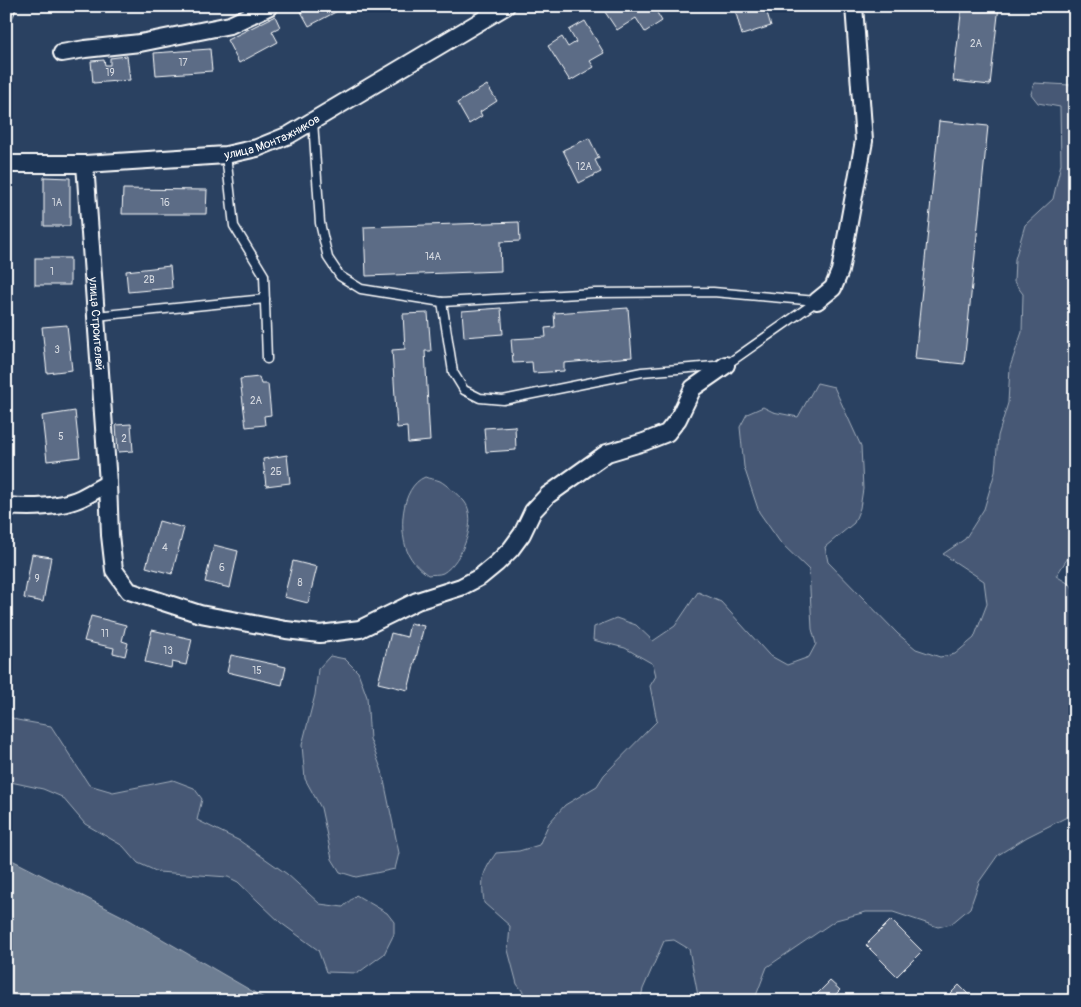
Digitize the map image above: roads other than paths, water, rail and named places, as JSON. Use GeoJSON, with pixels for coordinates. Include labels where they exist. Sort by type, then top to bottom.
{"type":"FeatureCollection","features":[{"type":"Feature","properties":{"kind":"street"},"geometry":{"type":"LineString","coordinates":[[62,52],[140,44],[230,25],[270,6]]}},
{"type":"Feature","properties":{"kind":"street","name":"улица Монтажников"},"geometry":{"type":"LineString","coordinates":[[6,164],[85,164],[226,155],[257,148],[289,136],[506,6]]}},
{"type":"Feature","properties":{"kind":"street"},"geometry":{"type":"LineString","coordinates":[[817,301],[833,288],[840,271],[864,141],[854,6]]}},
{"type":"Feature","properties":{"kind":"street","name":"улица Строителей"},"geometry":{"type":"LineString","coordinates":[[85,164],[114,570],[129,591],[200,614],[286,630],[320,634],[360,629],[417,601],[461,587],[480,577],[511,549],[522,534],[534,511],[548,495],[607,453],[667,433],[678,419],[693,388],[726,365]]}},
{"type":"Feature","properties":{"kind":"street"},"geometry":{"type":"LineString","coordinates":[[6,506],[40,506],[64,503],[80,499],[108,483]]}},
{"type":"Feature","properties":{"kind":"lane"},"geometry":{"type":"LineString","coordinates":[[6,20],[12,6]]}},
{"type":"Feature","properties":{"kind":"lane"},"geometry":{"type":"LineString","coordinates":[[314,121],[320,223],[328,258],[340,276],[362,289],[442,302],[595,293],[703,292],[817,301]]}},
{"type":"Feature","properties":{"kind":"lane"},"geometry":{"type":"LineString","coordinates":[[226,155],[234,226],[264,275],[267,358]]}},
{"type":"Feature","properties":{"kind":"lane"},"geometry":{"type":"LineString","coordinates":[[96,316],[265,299]]}},
{"type":"Feature","properties":{"kind":"lane"},"geometry":{"type":"LineString","coordinates":[[442,302],[453,372],[464,390],[480,398],[504,400],[642,372],[726,365],[817,301]]}},
{"type":"Feature","properties":{"kind":"lane"},"geometry":{"type":"LineString","coordinates":[[884,1001],[897,1001]]}}]}
